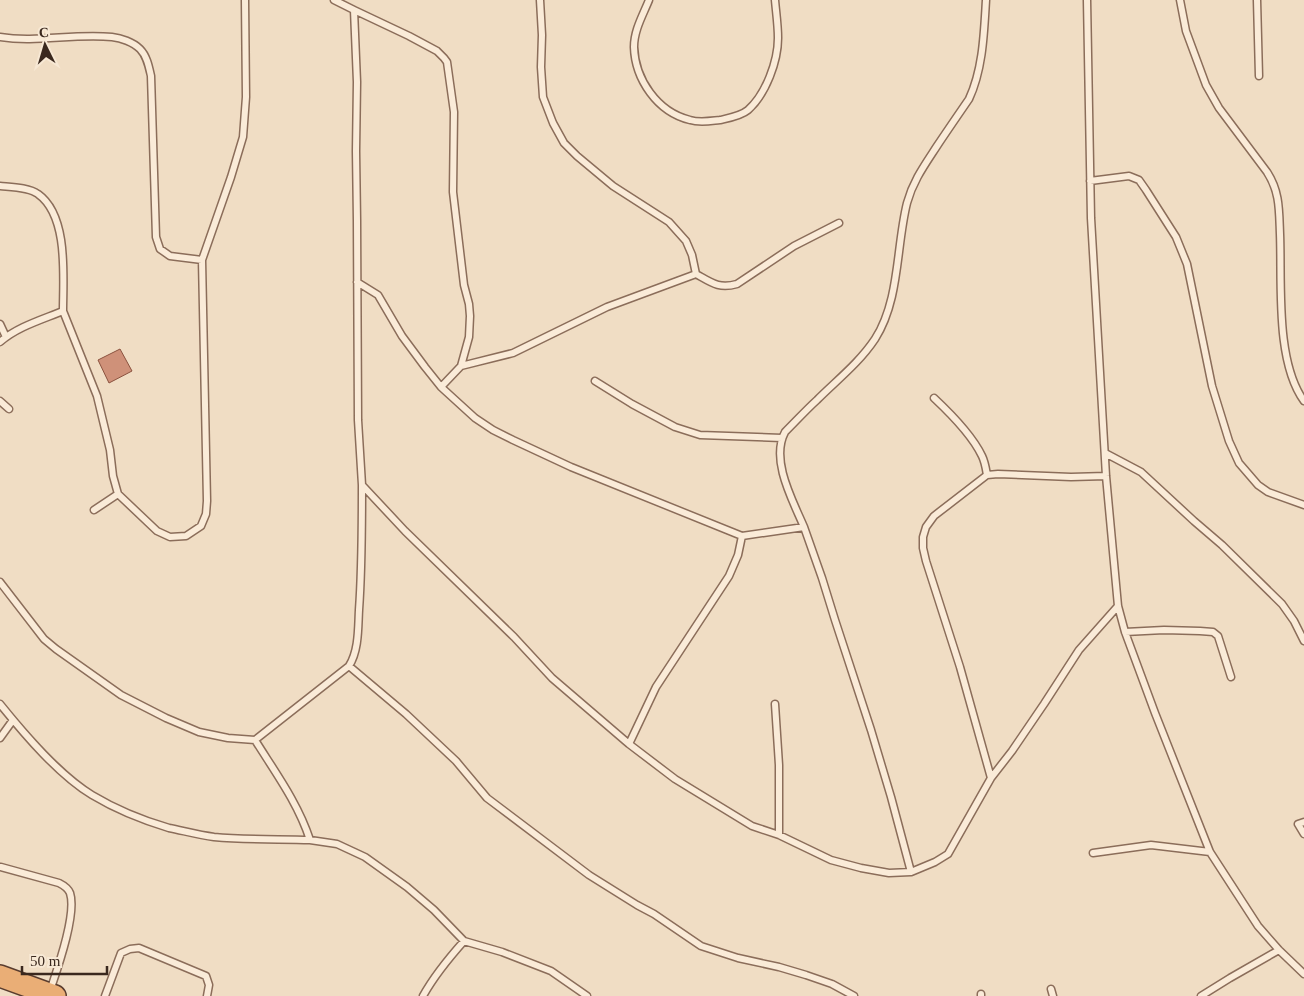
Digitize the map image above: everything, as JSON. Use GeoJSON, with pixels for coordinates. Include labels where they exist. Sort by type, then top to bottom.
{"type":"FeatureCollection","features":[{"type":"Feature","properties":{"kind":"highway"},"geometry":{"type":"LineString","coordinates":[[0,976],[52,995]]}},
{"type":"Feature","properties":{"kind":"lane"},"geometry":{"type":"LineString","coordinates":[[0,186],[19,188],[37,193],[51,208],[57,222],[62,251],[62,311],[97,396],[118,494],[157,530],[170,538],[186,536],[201,526],[206,514],[202,260],[243,137],[246,97],[246,0]]}},
{"type":"Feature","properties":{"kind":"lane"},"geometry":{"type":"LineString","coordinates":[[334,0],[437,51],[447,62],[454,112],[453,192],[464,285],[470,316],[469,337],[461,366],[441,387]]}},
{"type":"Feature","properties":{"kind":"lane"},"geometry":{"type":"LineString","coordinates":[[540,0],[543,97],[553,123],[564,143],[613,186],[670,222],[686,241],[692,255],[696,274],[717,286],[737,284],[794,246],[839,222]]}},
{"type":"Feature","properties":{"kind":"lane"},"geometry":{"type":"LineString","coordinates":[[649,0],[636,31],[634,45],[636,64],[641,77],[648,91],[671,112],[690,120],[707,122],[730,118],[747,111],[762,93],[769,80],[778,39],[775,0]]}},
{"type":"Feature","properties":{"kind":"lane"},"geometry":{"type":"LineString","coordinates":[[911,872],[871,730],[822,578],[784,478],[780,450],[785,432],[816,400],[851,369],[875,339],[884,322],[891,298],[907,203],[914,182],[969,99],[974,88],[981,57],[986,0]]}},
{"type":"Feature","properties":{"kind":"lane"},"geometry":{"type":"LineString","coordinates":[[1087,0],[1090,181],[1106,476],[1118,606],[1125,632],[1155,713],[1210,852],[1258,926],[1304,974]]}},
{"type":"Feature","properties":{"kind":"lane"},"geometry":{"type":"LineString","coordinates":[[1180,0],[1186,30],[1206,86],[1219,108],[1267,172],[1276,190],[1279,206],[1283,342],[1296,388],[1304,402]]}},
{"type":"Feature","properties":{"kind":"lane"},"geometry":{"type":"LineString","coordinates":[[1257,0],[1259,76]]}},
{"type":"Feature","properties":{"kind":"lane"},"geometry":{"type":"LineString","coordinates":[[0,582],[44,639],[56,649],[121,695],[199,732],[228,738],[255,740],[349,666],[354,658],[361,575],[362,485],[358,420],[357,82],[354,10]]}},
{"type":"Feature","properties":{"kind":"lane"},"geometry":{"type":"LineString","coordinates":[[0,37],[30,39],[113,37],[129,42],[140,49],[148,61],[152,76],[156,237],[160,249],[170,256],[202,260]]}},
{"type":"Feature","properties":{"kind":"lane"},"geometry":{"type":"LineString","coordinates":[[1090,181],[1129,176],[1138,180],[1146,190],[1176,237],[1187,264],[1212,386],[1229,441],[1239,463],[1258,485],[1268,492],[1304,505]]}},
{"type":"Feature","properties":{"kind":"lane"},"geometry":{"type":"LineString","coordinates":[[461,366],[513,353],[607,307],[696,274]]}},
{"type":"Feature","properties":{"kind":"lane"},"geometry":{"type":"LineString","coordinates":[[358,282],[378,295],[402,336],[441,387],[475,418],[513,440],[571,467],[742,536],[804,527]]}},
{"type":"Feature","properties":{"kind":"lane"},"geometry":{"type":"LineString","coordinates":[[0,342],[30,324],[62,311]]}},
{"type":"Feature","properties":{"kind":"lane"},"geometry":{"type":"LineString","coordinates":[[0,324],[6,337]]}},
{"type":"Feature","properties":{"kind":"lane"},"geometry":{"type":"LineString","coordinates":[[595,381],[675,427],[700,435],[782,438]]}},
{"type":"Feature","properties":{"kind":"lane"},"geometry":{"type":"LineString","coordinates":[[934,398],[950,414],[981,454],[987,475]]}},
{"type":"Feature","properties":{"kind":"lane"},"geometry":{"type":"LineString","coordinates":[[0,400],[9,409]]}},
{"type":"Feature","properties":{"kind":"lane"},"geometry":{"type":"LineString","coordinates":[[1105,453],[1141,472],[1222,544],[1282,604],[1294,621],[1304,641]]}},
{"type":"Feature","properties":{"kind":"lane"},"geometry":{"type":"LineString","coordinates":[[991,778],[960,667],[923,548],[926,528],[934,516],[987,475],[1106,476]]}},
{"type":"Feature","properties":{"kind":"lane"},"geometry":{"type":"LineString","coordinates":[[362,485],[405,531],[514,637],[552,678],[629,744],[675,779],[752,826],[779,835],[831,860],[888,873],[911,872],[935,862],[948,854],[991,778],[1028,727],[1079,650],[1118,606]]}},
{"type":"Feature","properties":{"kind":"lane"},"geometry":{"type":"LineString","coordinates":[[94,510],[118,494]]}},
{"type":"Feature","properties":{"kind":"lane"},"geometry":{"type":"LineString","coordinates":[[629,744],[656,688],[728,576],[738,555],[742,536]]}},
{"type":"Feature","properties":{"kind":"lane"},"geometry":{"type":"LineString","coordinates":[[1125,632],[1164,630],[1213,632],[1218,636],[1231,677]]}},
{"type":"Feature","properties":{"kind":"lane"},"geometry":{"type":"LineString","coordinates":[[349,666],[406,714],[456,761],[487,798],[589,875],[654,914],[701,946],[738,958],[806,975],[832,984],[854,996]]}},
{"type":"Feature","properties":{"kind":"lane"},"geometry":{"type":"LineString","coordinates":[[0,704],[66,775],[91,794],[121,811],[146,821],[213,837],[310,840],[337,844],[365,857],[408,887],[434,910],[464,942],[502,952],[551,971],[587,996]]}},
{"type":"Feature","properties":{"kind":"lane"},"geometry":{"type":"LineString","coordinates":[[775,704],[779,765],[779,835]]}},
{"type":"Feature","properties":{"kind":"lane"},"geometry":{"type":"LineString","coordinates":[[0,738],[13,720]]}},
{"type":"Feature","properties":{"kind":"lane"},"geometry":{"type":"LineString","coordinates":[[255,740],[298,809],[310,840]]}},
{"type":"Feature","properties":{"kind":"lane"},"geometry":{"type":"LineString","coordinates":[[1304,822],[1298,824],[1304,834]]}},
{"type":"Feature","properties":{"kind":"lane"},"geometry":{"type":"LineString","coordinates":[[1093,853],[1151,845],[1210,852]]}},
{"type":"Feature","properties":{"kind":"lane"},"geometry":{"type":"LineString","coordinates":[[1,867],[59,883],[70,891],[71,902],[68,929],[52,995]]}},
{"type":"Feature","properties":{"kind":"lane"},"geometry":{"type":"LineString","coordinates":[[423,996],[430,982],[448,958],[464,942]]}},
{"type":"Feature","properties":{"kind":"lane"},"geometry":{"type":"LineString","coordinates":[[105,996],[121,953],[139,948],[206,976],[209,985],[207,996]]}},
{"type":"Feature","properties":{"kind":"lane"},"geometry":{"type":"LineString","coordinates":[[1201,996],[1279,950]]}},
{"type":"Feature","properties":{"kind":"building"},"geometry":{"type":"Polygon","coordinates":[[[120,349],[132,371],[109,383],[98,360],[120,349]]]}}]}
